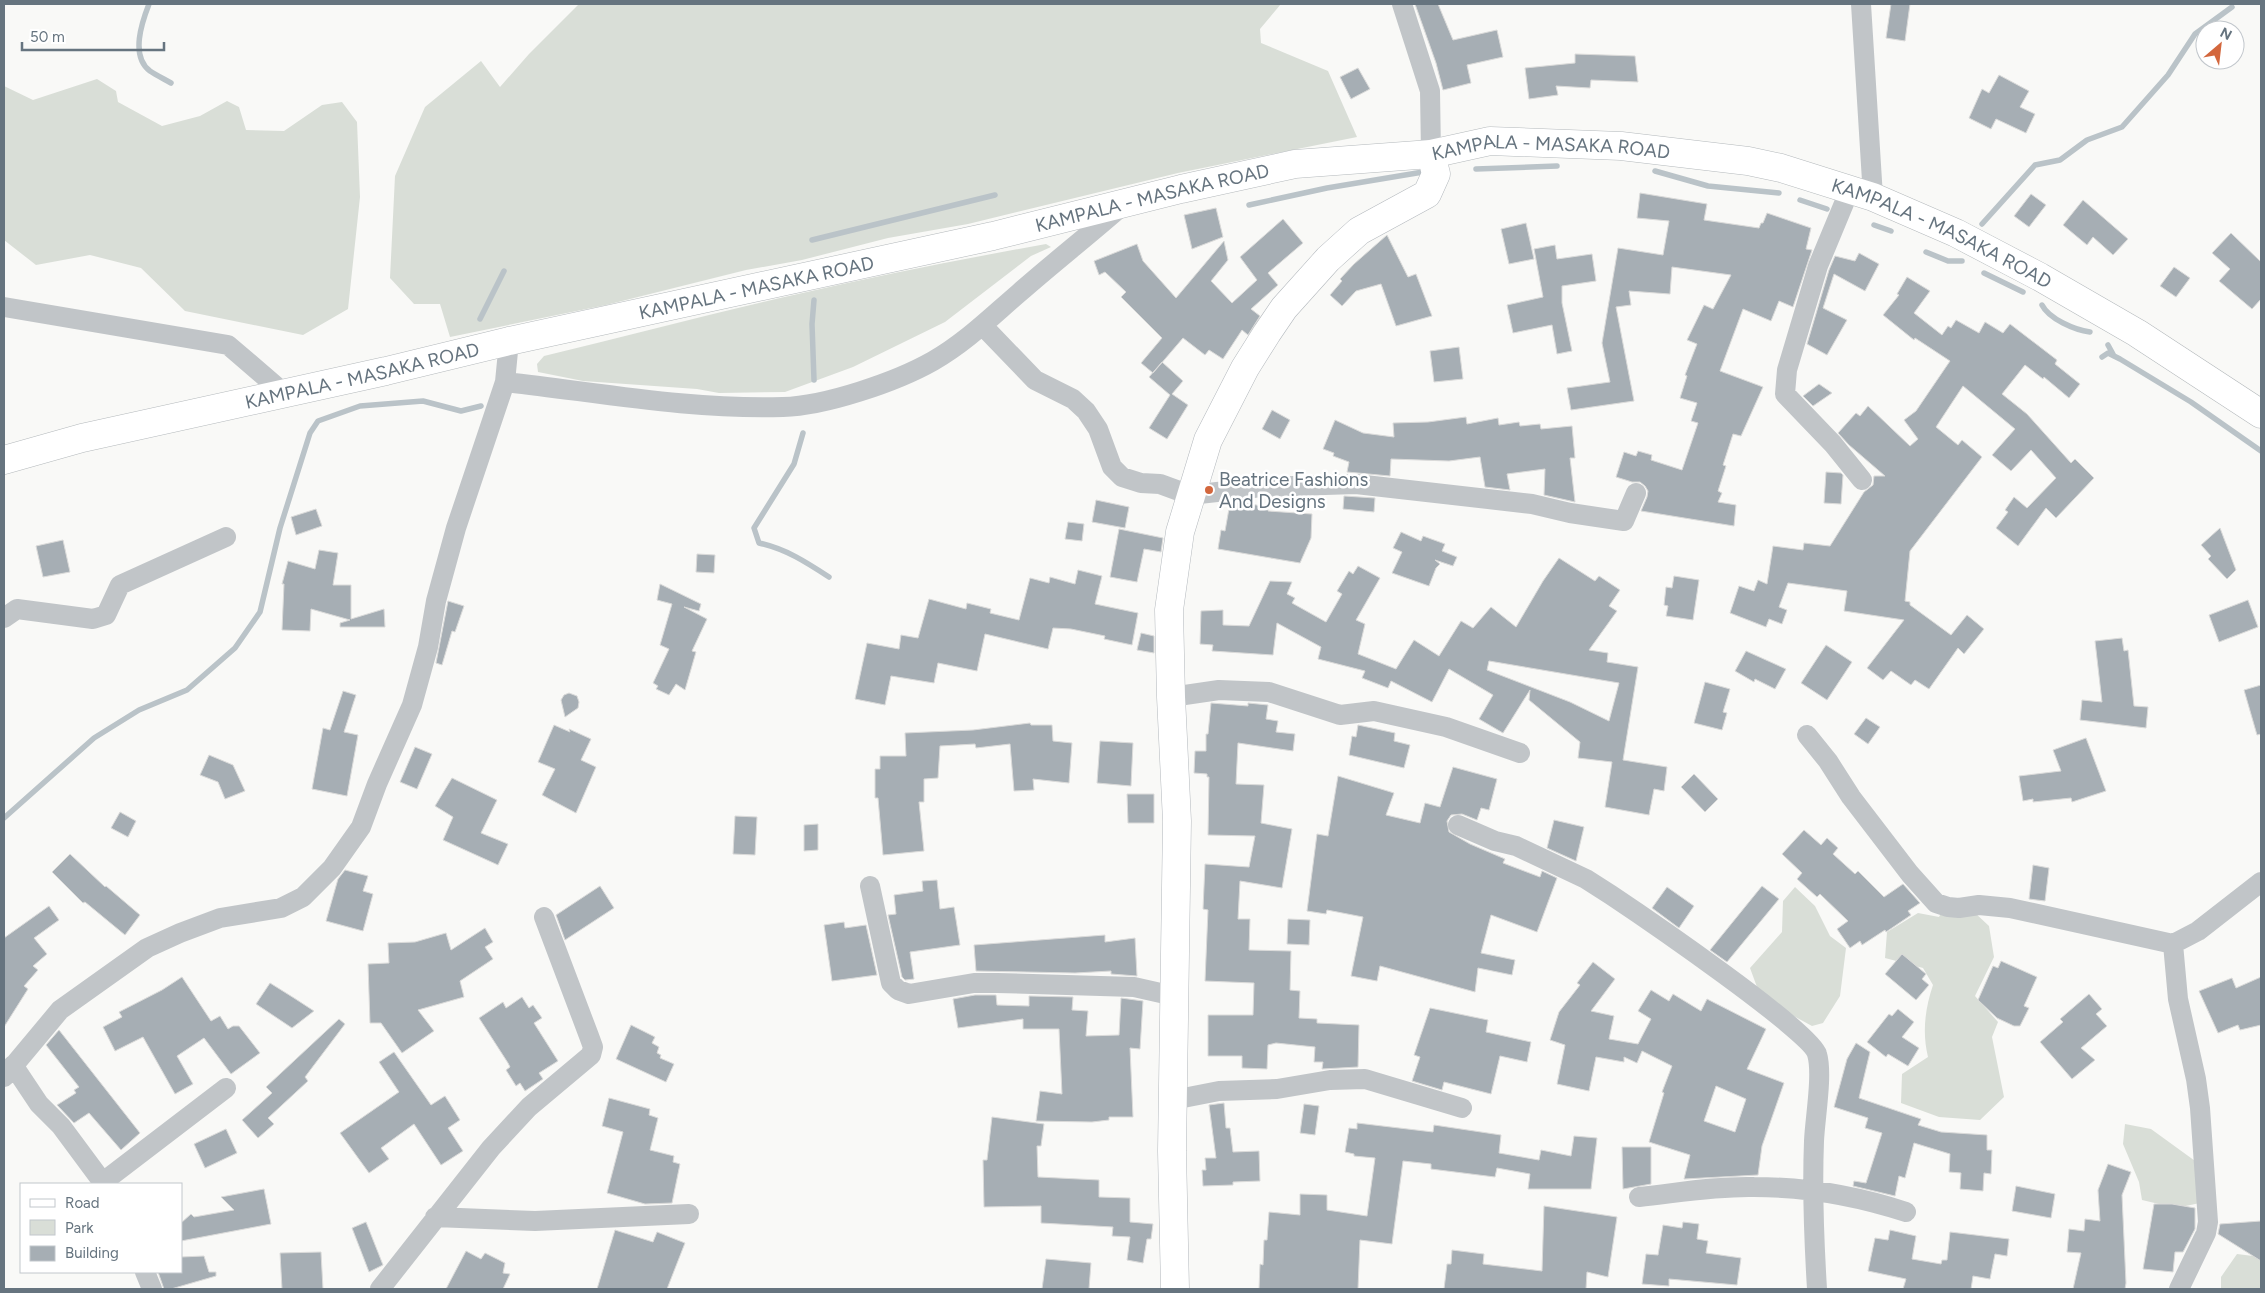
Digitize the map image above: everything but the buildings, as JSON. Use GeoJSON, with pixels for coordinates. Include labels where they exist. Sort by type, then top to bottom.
{"type":"FeatureCollection","features":[{"type":"Feature","properties":{"kind":"main road","name":"KAMPALA - MASAKA ROAD"},"geometry":{"type":"LineString","coordinates":[[4,460],[82,438],[509,341],[993,236],[1295,164],[1431,154],[1490,141],[1621,146],[1748,161],[1781,168],[1861,193],[1956,233],[2040,277],[2137,333],[2261,414]]}},
{"type":"Feature","properties":{"kind":"main road"},"geometry":{"type":"LineString","coordinates":[[1176,1289],[1172,1170],[1177,821],[1170,697],[1169,610],[1180,532],[1208,440],[1245,368],[1284,308],[1328,259],[1359,232],[1428,194],[1436,174],[1431,154]]}},
{"type":"Feature","properties":{"kind":"street"},"geometry":{"type":"LineString","coordinates":[[1402,4],[1430,91],[1431,154]]}},
{"type":"Feature","properties":{"kind":"street"},"geometry":{"type":"LineString","coordinates":[[1860,4],[1861,193],[1818,266],[1787,370],[1785,394],[1834,444],[1862,480]]}},
{"type":"Feature","properties":{"kind":"street"},"geometry":{"type":"LineString","coordinates":[[505,382],[707,405],[784,407],[826,400],[898,376],[933,361],[983,326],[1125,203]]}},
{"type":"Feature","properties":{"kind":"street"},"geometry":{"type":"LineString","coordinates":[[4,307],[228,345],[284,393]]}},
{"type":"Feature","properties":{"kind":"street"},"geometry":{"type":"LineString","coordinates":[[983,326],[1035,380],[1073,399],[1086,411],[1098,430],[1112,467],[1122,477],[1141,483],[1160,484],[1190,495],[1262,487],[1356,484],[1532,504],[1570,513],[1624,521],[1636,493]]}},
{"type":"Feature","properties":{"kind":"street"},"geometry":{"type":"LineString","coordinates":[[226,1088],[103,1183],[61,1126],[8,1071],[60,1010],[147,948],[220,918],[281,908],[303,897],[332,868],[361,827],[377,784],[412,705],[428,647],[436,601],[456,528],[505,382],[509,341]]}},
{"type":"Feature","properties":{"kind":"street"},"geometry":{"type":"LineString","coordinates":[[4,618],[16,609],[93,619],[106,615],[120,585],[226,537]]}},
{"type":"Feature","properties":{"kind":"street"},"geometry":{"type":"LineString","coordinates":[[1170,697],[1219,690],[1269,692],[1340,715],[1374,711],[1439,725],[1520,753]]}},
{"type":"Feature","properties":{"kind":"street"},"geometry":{"type":"LineString","coordinates":[[1807,735],[1867,818],[1910,874],[1936,903],[1958,908],[1979,905],[2010,908],[2173,944],[2198,931],[2261,882]]}},
{"type":"Feature","properties":{"kind":"street"},"geometry":{"type":"LineString","coordinates":[[1458,825],[1495,841],[1516,846],[1594,884],[1754,997],[1808,1042],[1817,1052],[1820,1067],[1816,1105],[1812,1191],[1818,1289]]}},
{"type":"Feature","properties":{"kind":"street"},"geometry":{"type":"LineString","coordinates":[[870,886],[891,983],[898,990],[909,994],[974,983],[997,983],[1134,987],[1174,996]]}},
{"type":"Feature","properties":{"kind":"street"},"geometry":{"type":"LineString","coordinates":[[380,1289],[491,1148],[529,1106],[591,1055],[593,1047],[544,917]]}},
{"type":"Feature","properties":{"kind":"street"},"geometry":{"type":"LineString","coordinates":[[2173,944],[2178,999],[2196,1079],[2200,1108],[2208,1222],[2206,1233],[2179,1289]]}},
{"type":"Feature","properties":{"kind":"street"},"geometry":{"type":"LineString","coordinates":[[1173,1100],[1219,1091],[1277,1089],[1348,1078],[1365,1079],[1462,1108]]}},
{"type":"Feature","properties":{"kind":"street"},"geometry":{"type":"LineString","coordinates":[[1639,1197],[1753,1187],[1812,1191],[1879,1203],[1906,1212]]}},
{"type":"Feature","properties":{"kind":"street"},"geometry":{"type":"LineString","coordinates":[[435,1217],[535,1221],[689,1214]]}},
{"type":"Feature","properties":{"kind":"street"},"geometry":{"type":"LineString","coordinates":[[145,1273],[152,1289]]}},
{"type":"Feature","properties":{"kind":"green space"},"geometry":{"type":"Polygon","coordinates":[[[579,4],[1281,4],[1260,29],[1261,43],[1328,71],[1357,137],[1178,173],[968,224],[888,238],[802,260],[746,270],[606,305],[450,337],[440,304],[414,304],[390,278],[395,176],[425,107],[481,61],[500,87],[529,54],[579,4]]]}},
{"type":"Feature","properties":{"kind":"green space"},"geometry":{"type":"Polygon","coordinates":[[[97,79],[116,91],[118,102],[162,126],[200,116],[227,101],[239,107],[246,130],[284,131],[322,105],[342,102],[357,122],[360,197],[348,309],[303,335],[185,311],[141,268],[90,255],[36,265],[4,240],[4,86],[33,100],[97,79]]]}},
{"type":"Feature","properties":{"kind":"green space"},"geometry":{"type":"Polygon","coordinates":[[[1046,244],[1051,247],[1031,256],[945,322],[853,367],[785,392],[719,393],[697,389],[583,381],[538,372],[537,364],[544,356],[829,287],[1046,244]]]}},
{"type":"Feature","properties":{"kind":"green space"},"geometry":{"type":"Polygon","coordinates":[[[1795,887],[1815,906],[1830,936],[1846,948],[1840,996],[1823,1023],[1812,1026],[1790,1014],[1757,987],[1750,968],[1782,932],[1783,901],[1795,887]]]}},
{"type":"Feature","properties":{"kind":"green space"},"geometry":{"type":"Polygon","coordinates":[[[1959,898],[1989,926],[1994,957],[1975,996],[1998,1022],[1992,1037],[2004,1097],[1980,1120],[1939,1117],[1901,1103],[1902,1074],[1928,1057],[1925,1021],[1933,985],[1923,968],[1885,958],[1887,932],[1918,913],[1939,917],[1948,900],[1959,898]]]}},
{"type":"Feature","properties":{"kind":"green space"},"geometry":{"type":"Polygon","coordinates":[[[2125,1124],[2151,1129],[2202,1166],[2200,1203],[2176,1208],[2142,1200],[2139,1182],[2123,1144],[2125,1124]]]}},
{"type":"Feature","properties":{"kind":"green space"},"geometry":{"type":"Polygon","coordinates":[[[2237,1254],[2261,1257],[2261,1289],[2221,1289],[2221,1277],[2237,1254]]]}},
{"type":"Feature","properties":{"kind":"waterway"},"geometry":{"type":"LineString","coordinates":[[149,4],[139,39],[140,57],[150,71],[171,83]]}},
{"type":"Feature","properties":{"kind":"waterway"},"geometry":{"type":"LineString","coordinates":[[1982,224],[2035,165],[2060,160],[2087,140],[2122,127],[2168,75],[2195,34],[2232,7]]}},
{"type":"Feature","properties":{"kind":"waterway"},"geometry":{"type":"LineString","coordinates":[[1476,169],[1557,166]]}},
{"type":"Feature","properties":{"kind":"waterway"},"geometry":{"type":"LineString","coordinates":[[1249,205],[1327,188],[1429,171]]}},
{"type":"Feature","properties":{"kind":"waterway"},"geometry":{"type":"LineString","coordinates":[[1655,171],[1708,186],[1779,193]]}},
{"type":"Feature","properties":{"kind":"waterway"},"geometry":{"type":"LineString","coordinates":[[812,240],[995,195]]}},
{"type":"Feature","properties":{"kind":"waterway"},"geometry":{"type":"LineString","coordinates":[[1800,200],[1827,209]]}},
{"type":"Feature","properties":{"kind":"waterway"},"geometry":{"type":"LineString","coordinates":[[1874,225],[1891,231]]}},
{"type":"Feature","properties":{"kind":"waterway"},"geometry":{"type":"LineString","coordinates":[[1926,252],[1948,261],[1962,261]]}},
{"type":"Feature","properties":{"kind":"waterway"},"geometry":{"type":"LineString","coordinates":[[480,319],[504,271]]}},
{"type":"Feature","properties":{"kind":"waterway"},"geometry":{"type":"LineString","coordinates":[[1984,273],[2023,292]]}},
{"type":"Feature","properties":{"kind":"waterway"},"geometry":{"type":"LineString","coordinates":[[814,300],[812,324],[814,380]]}},
{"type":"Feature","properties":{"kind":"waterway"},"geometry":{"type":"LineString","coordinates":[[2042,305],[2050,315],[2063,323],[2090,332]]}},
{"type":"Feature","properties":{"kind":"waterway"},"geometry":{"type":"LineString","coordinates":[[2108,345],[2114,356]]}},
{"type":"Feature","properties":{"kind":"waterway"},"geometry":{"type":"LineString","coordinates":[[2102,357],[2108,353],[2120,359],[2191,402],[2261,451]]}},
{"type":"Feature","properties":{"kind":"waterway"},"geometry":{"type":"LineString","coordinates":[[4,818],[94,738],[139,710],[187,690],[235,648],[260,612],[280,528],[310,433],[318,421],[360,406],[423,401],[461,411],[481,406]]}},
{"type":"Feature","properties":{"kind":"waterway"},"geometry":{"type":"LineString","coordinates":[[803,433],[794,464],[754,528],[759,543],[787,552],[829,577]]}},
{"type":"Feature","properties":{"kind":"place","name":"Beatrice Fashions And Designs"},"geometry":{"type":"Point","coordinates":[1209,490]}}]}
